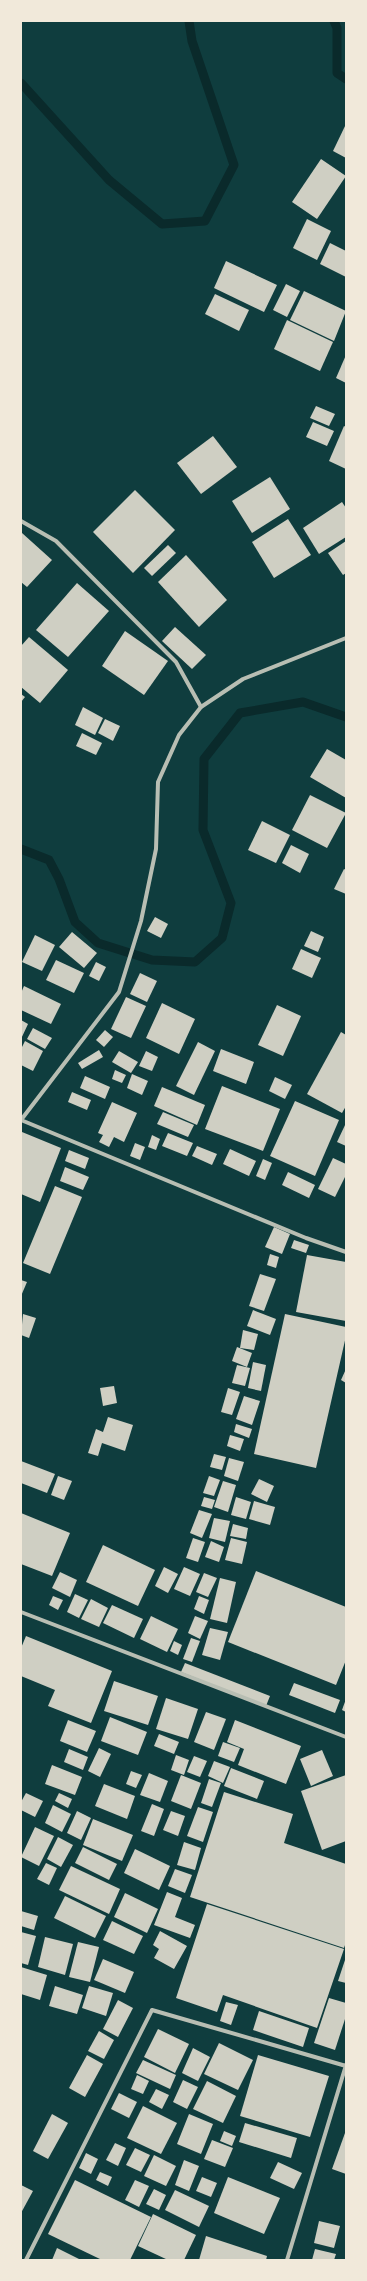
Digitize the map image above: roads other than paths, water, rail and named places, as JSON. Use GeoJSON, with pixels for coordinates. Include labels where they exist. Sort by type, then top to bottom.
{"type":"FeatureCollection","features":[{"type":"Feature","properties":{"kind":"street"},"geometry":{"type":"LineString","coordinates":[[21,521],[56,541],[176,662],[201,707]]}},
{"type":"Feature","properties":{"kind":"street"},"geometry":{"type":"LineString","coordinates":[[346,638],[243,679],[201,707],[179,735],[158,782],[156,849],[141,922],[119,992],[21,1120],[306,1238],[346,1252]]}},
{"type":"Feature","properties":{"kind":"street"},"geometry":{"type":"LineString","coordinates":[[21,1612],[346,1737]]}},
{"type":"Feature","properties":{"kind":"street"},"geometry":{"type":"LineString","coordinates":[[26,2260],[152,2010],[346,2066],[287,2260]]}},
{"type":"Feature","properties":{"kind":"waterway"},"geometry":{"type":"LineString","coordinates":[[21,83],[109,180],[162,224],[205,221],[234,165],[192,41],[189,21]]}},
{"type":"Feature","properties":{"kind":"waterway"},"geometry":{"type":"LineString","coordinates":[[334,21],[337,28],[337,73],[346,79]]}},
{"type":"Feature","properties":{"kind":"waterway"},"geometry":{"type":"LineString","coordinates":[[21,849],[49,860],[59,879],[75,922],[98,943],[152,960],[195,962],[222,938],[231,903],[203,830],[204,759],[240,713],[303,702],[346,717]]}}]}
